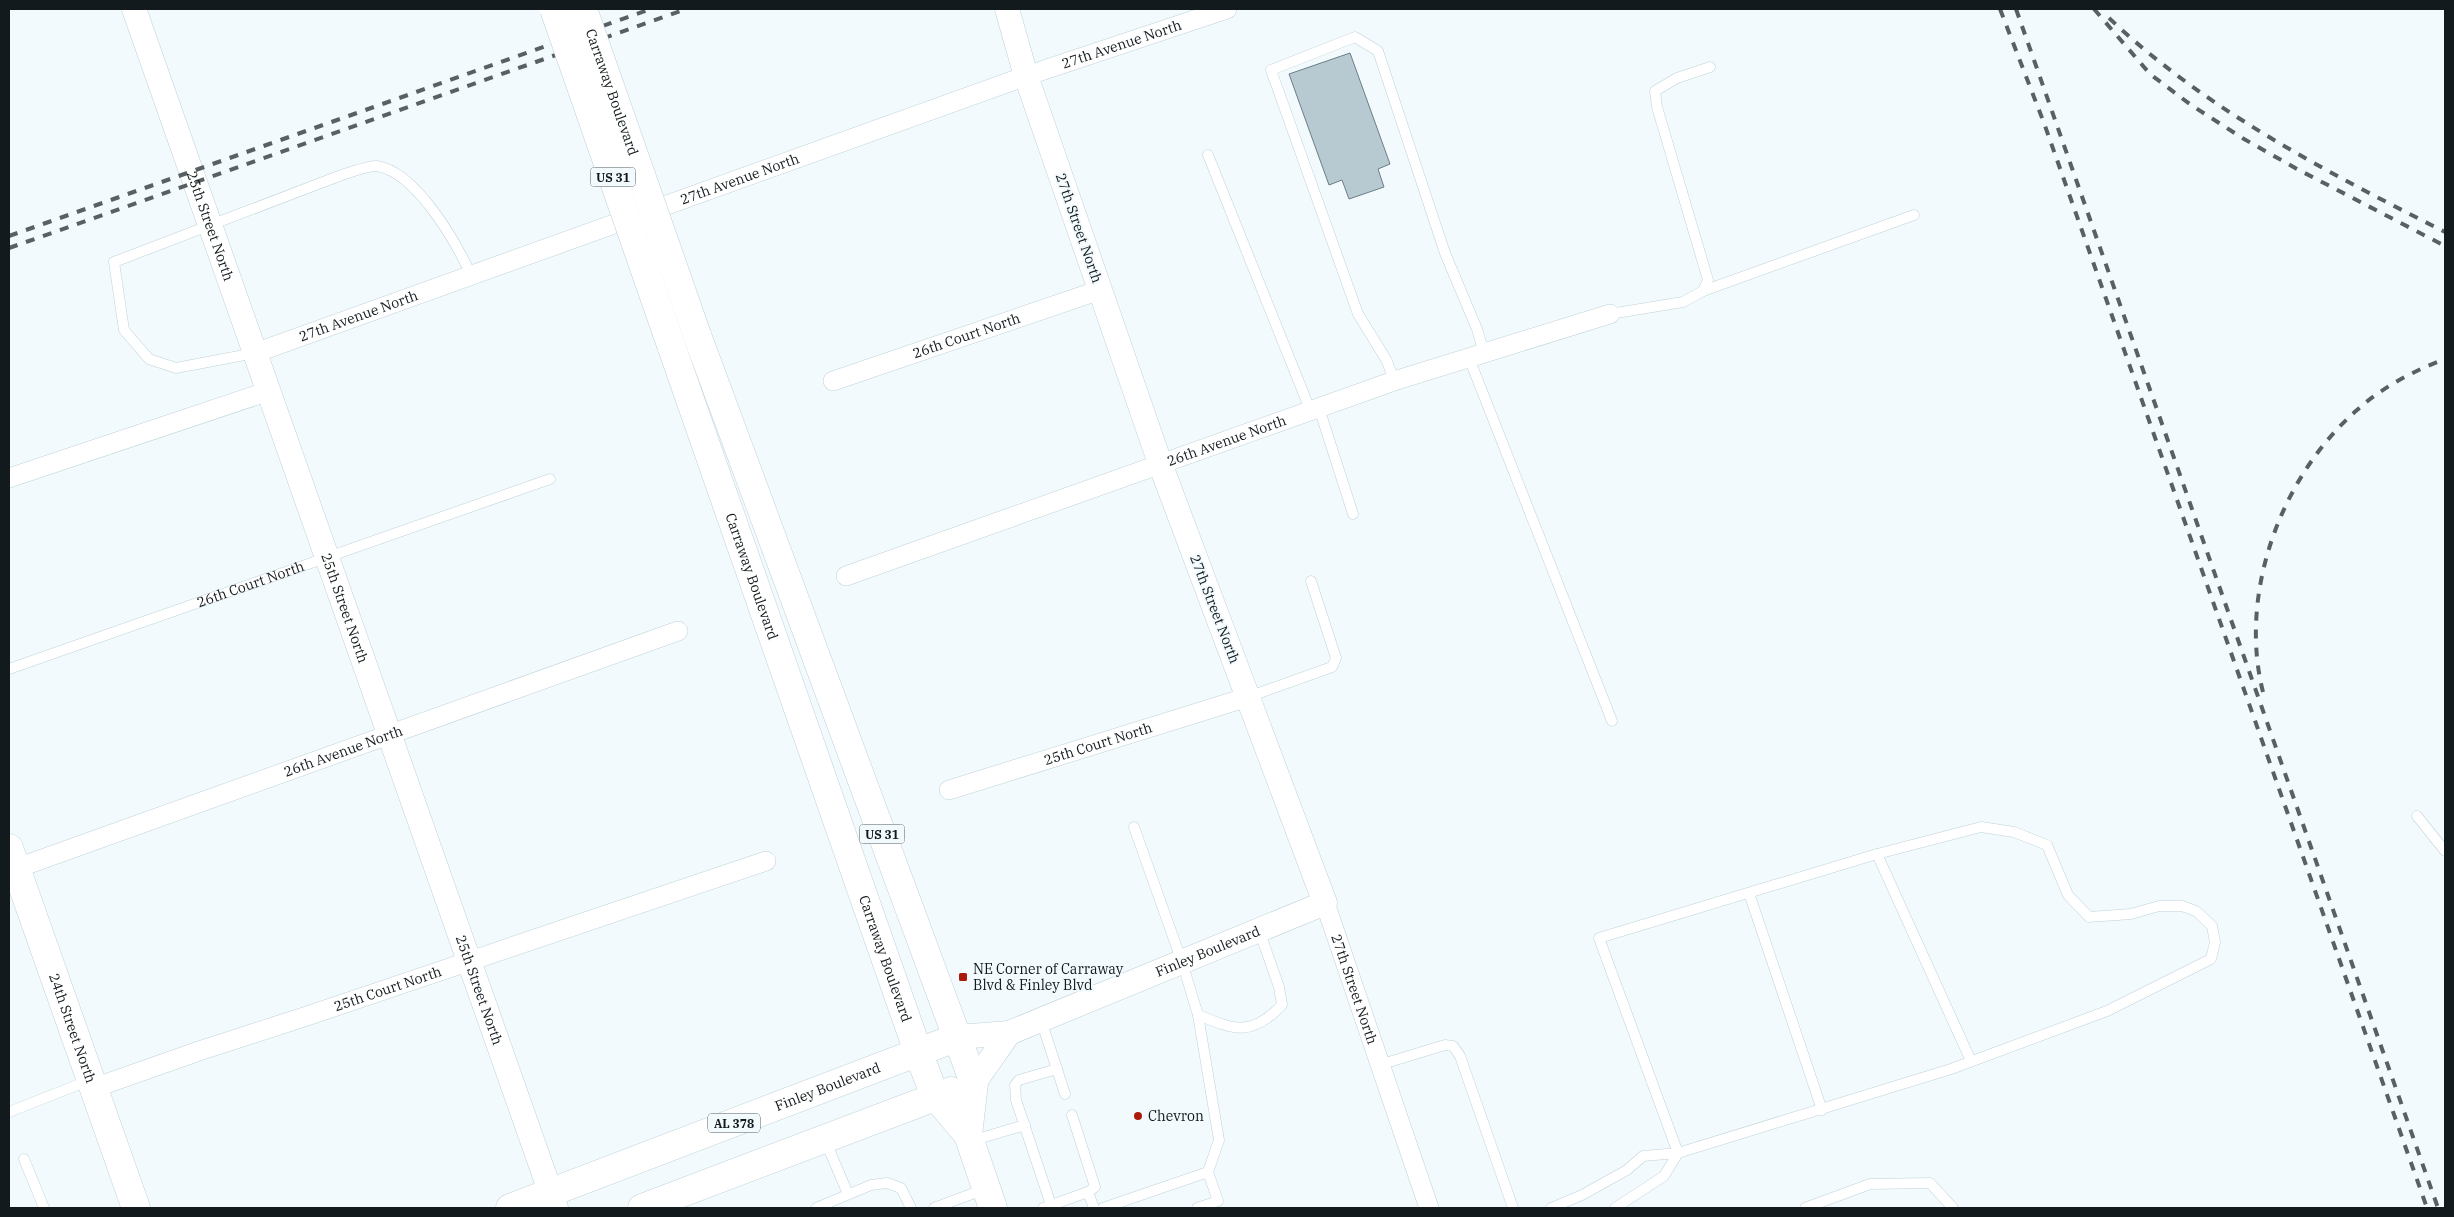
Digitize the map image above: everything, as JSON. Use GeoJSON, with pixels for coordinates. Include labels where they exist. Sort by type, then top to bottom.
{"type":"FeatureCollection","features":[{"type":"Feature","properties":{"kind":"main road","name":"Carraway Boulevard"},"geometry":{"type":"LineString","coordinates":[[554,9],[918,1052],[935,1096],[969,1138],[990,1198]]}},
{"type":"Feature","properties":{"kind":"main road","name":"Carraway Boulevard"},"geometry":{"type":"LineString","coordinates":[[583,9],[697,334],[974,1083],[969,1138]]}},
{"type":"Feature","properties":{"kind":"main road","name":"24th Street North"},"geometry":{"type":"LineString","coordinates":[[11,863],[93,1084],[136,1208]]}},
{"type":"Feature","properties":{"kind":"main road","name":"Finley Boulevard"},"geometry":{"type":"LineString","coordinates":[[510,1208],[554,1201],[958,1037]]}},
{"type":"Feature","properties":{"kind":"main road"},"geometry":{"type":"LineString","coordinates":[[658,1205],[935,1096],[974,1083]]}},
{"type":"Feature","properties":{"kind":"street","name":"25th Street North"},"geometry":{"type":"LineString","coordinates":[[134,9],[554,1201]]}},
{"type":"Feature","properties":{"kind":"street","name":"27th Street North"},"geometry":{"type":"LineString","coordinates":[[1007,9],[1026,76],[1161,466],[1325,903],[1428,1208]]}},
{"type":"Feature","properties":{"kind":"street","name":"27th Avenue North"},"geometry":{"type":"LineString","coordinates":[[255,352],[1026,76],[1226,9]]}},
{"type":"Feature","properties":{"kind":"street","name":"26th Court North"},"geometry":{"type":"LineString","coordinates":[[833,381],[1100,290]]}},
{"type":"Feature","properties":{"kind":"street","name":"26th Avenue North"},"geometry":{"type":"LineString","coordinates":[[846,576],[1161,466],[1394,381],[1610,314]]}},
{"type":"Feature","properties":{"kind":"street"},"geometry":{"type":"LineString","coordinates":[[9,478],[269,391]]}},
{"type":"Feature","properties":{"kind":"street","name":"26th Avenue North"},"geometry":{"type":"LineString","coordinates":[[11,863],[390,735],[678,631]]}},
{"type":"Feature","properties":{"kind":"street","name":"25th Court North"},"geometry":{"type":"LineString","coordinates":[[949,790],[1248,697]]}},
{"type":"Feature","properties":{"kind":"street","name":"25th Court North"},"geometry":{"type":"LineString","coordinates":[[93,1084],[469,962],[766,861]]}},
{"type":"Feature","properties":{"kind":"street","name":"Finley Boulevard"},"geometry":{"type":"LineString","coordinates":[[958,1037],[1009,1034],[1325,903]]}},
{"type":"Feature","properties":{"kind":"street"},"geometry":{"type":"LineString","coordinates":[[974,1083],[1009,1034]]}},
{"type":"Feature","properties":{"kind":"lane"},"geometry":{"type":"LineString","coordinates":[[1394,381],[1387,361],[1358,314],[1271,70],[1355,38],[1378,51],[1446,253],[1477,328],[1476,356],[1612,721]]}},
{"type":"Feature","properties":{"kind":"lane"},"geometry":{"type":"LineString","coordinates":[[1703,291],[1708,280],[1704,263],[1657,107],[1655,92],[1676,78],[1710,68]]}},
{"type":"Feature","properties":{"kind":"lane"},"geometry":{"type":"LineString","coordinates":[[1208,155],[1315,410],[1354,514]]}},
{"type":"Feature","properties":{"kind":"lane"},"geometry":{"type":"LineString","coordinates":[[255,352],[176,368],[149,359],[124,330],[114,262],[339,176],[376,166],[403,179],[435,212],[457,244],[471,275]]}},
{"type":"Feature","properties":{"kind":"lane"},"geometry":{"type":"LineString","coordinates":[[1610,314],[1683,302],[1703,291],[1914,215]]}},
{"type":"Feature","properties":{"kind":"lane","name":"26th Court North"},"geometry":{"type":"LineString","coordinates":[[9,670],[550,479]]}},
{"type":"Feature","properties":{"kind":"lane"},"geometry":{"type":"LineString","coordinates":[[1248,697],[1332,667],[1336,658],[1311,581]]}},
{"type":"Feature","properties":{"kind":"lane"},"geometry":{"type":"LineString","coordinates":[[2417,816],[2445,851]]}},
{"type":"Feature","properties":{"kind":"lane"},"geometry":{"type":"LineString","coordinates":[[1134,827],[1182,962],[1198,1015],[1220,1140],[1208,1172],[1218,1201],[1197,1208]]}},
{"type":"Feature","properties":{"kind":"lane"},"geometry":{"type":"LineString","coordinates":[[1552,1208],[1582,1196],[1627,1170],[1644,1156],[1678,1153],[1822,1110],[1971,1061],[2107,1011],[2210,959],[2215,942],[2212,926],[2196,911],[2182,906],[2159,906],[2131,914],[2089,917],[2068,895],[2047,845],[2014,832],[1980,827],[1877,854],[1599,938],[1678,1153]]}},
{"type":"Feature","properties":{"kind":"lane"},"geometry":{"type":"LineString","coordinates":[[1877,854],[1971,1061]]}},
{"type":"Feature","properties":{"kind":"lane"},"geometry":{"type":"LineString","coordinates":[[1749,893],[1822,1110]]}},
{"type":"Feature","properties":{"kind":"lane"},"geometry":{"type":"LineString","coordinates":[[1198,1015],[1233,1029],[1254,1026],[1268,1019],[1282,1005],[1280,987],[1259,930]]}},
{"type":"Feature","properties":{"kind":"lane"},"geometry":{"type":"LineString","coordinates":[[1041,1020],[1065,1094]]}},
{"type":"Feature","properties":{"kind":"lane"},"geometry":{"type":"LineString","coordinates":[[1379,1065],[1445,1044],[1453,1046],[1460,1056],[1513,1208]]}},
{"type":"Feature","properties":{"kind":"lane"},"geometry":{"type":"LineString","coordinates":[[1057,1069],[1019,1080],[1015,1085],[1047,1207],[1088,1192],[1095,1187],[1072,1115]]}},
{"type":"Feature","properties":{"kind":"lane"},"geometry":{"type":"LineString","coordinates":[[9,1112],[93,1084]]}},
{"type":"Feature","properties":{"kind":"lane"},"geometry":{"type":"LineString","coordinates":[[969,1138],[1025,1125]]}},
{"type":"Feature","properties":{"kind":"lane"},"geometry":{"type":"LineString","coordinates":[[824,1139],[848,1194]]}},
{"type":"Feature","properties":{"kind":"lane"},"geometry":{"type":"LineString","coordinates":[[1615,1208],[1664,1176],[1678,1153]]}},
{"type":"Feature","properties":{"kind":"lane"},"geometry":{"type":"LineString","coordinates":[[24,1159],[44,1208]]}},
{"type":"Feature","properties":{"kind":"lane"},"geometry":{"type":"LineString","coordinates":[[1103,1208],[1208,1172]]}},
{"type":"Feature","properties":{"kind":"lane"},"geometry":{"type":"LineString","coordinates":[[816,1208],[871,1185],[887,1182],[901,1188],[911,1208]]}},
{"type":"Feature","properties":{"kind":"lane"},"geometry":{"type":"LineString","coordinates":[[1805,1208],[1870,1184],[1930,1184],[1953,1208]]}},
{"type":"Feature","properties":{"kind":"lane"},"geometry":{"type":"LineString","coordinates":[[1088,1192],[1094,1208]]}},
{"type":"Feature","properties":{"kind":"lane"},"geometry":{"type":"LineString","coordinates":[[934,1208],[990,1198]]}},
{"type":"Feature","properties":{"kind":"building"},"geometry":{"type":"Polygon","coordinates":[[[1350,53],[1390,164],[1378,169],[1384,187],[1349,199],[1342,180],[1329,185],[1289,74],[1350,53]]]}},
{"type":"Feature","properties":{"kind":"railway"},"geometry":{"type":"LineString","coordinates":[[9,236],[651,9]]}},
{"type":"Feature","properties":{"kind":"railway"},"geometry":{"type":"LineString","coordinates":[[9,248],[686,9]]}},
{"type":"Feature","properties":{"kind":"railway"},"geometry":{"type":"LineString","coordinates":[[2000,9],[2044,123],[2427,1208]]}},
{"type":"Feature","properties":{"kind":"railway"},"geometry":{"type":"LineString","coordinates":[[2016,9],[2438,1208]]}},
{"type":"Feature","properties":{"kind":"railway"},"geometry":{"type":"LineString","coordinates":[[2094,9],[2150,74],[2191,105],[2244,139],[2297,169],[2445,246]]}},
{"type":"Feature","properties":{"kind":"railway"},"geometry":{"type":"LineString","coordinates":[[2109,18],[2146,51],[2186,82],[2269,137],[2356,186],[2445,232]]}},
{"type":"Feature","properties":{"kind":"railway"},"geometry":{"type":"LineString","coordinates":[[2263,692],[2257,654],[2256,616],[2262,577],[2272,539],[2287,502],[2307,468],[2330,437],[2357,410],[2399,380],[2445,359]]}},
{"type":"Feature","properties":{"kind":"place","name":"NE Corner of Carraway Blvd & Finley Blvd"},"geometry":{"type":"Point","coordinates":[963,977]}},
{"type":"Feature","properties":{"kind":"place","name":"Chevron"},"geometry":{"type":"Point","coordinates":[1138,1116]}}]}
